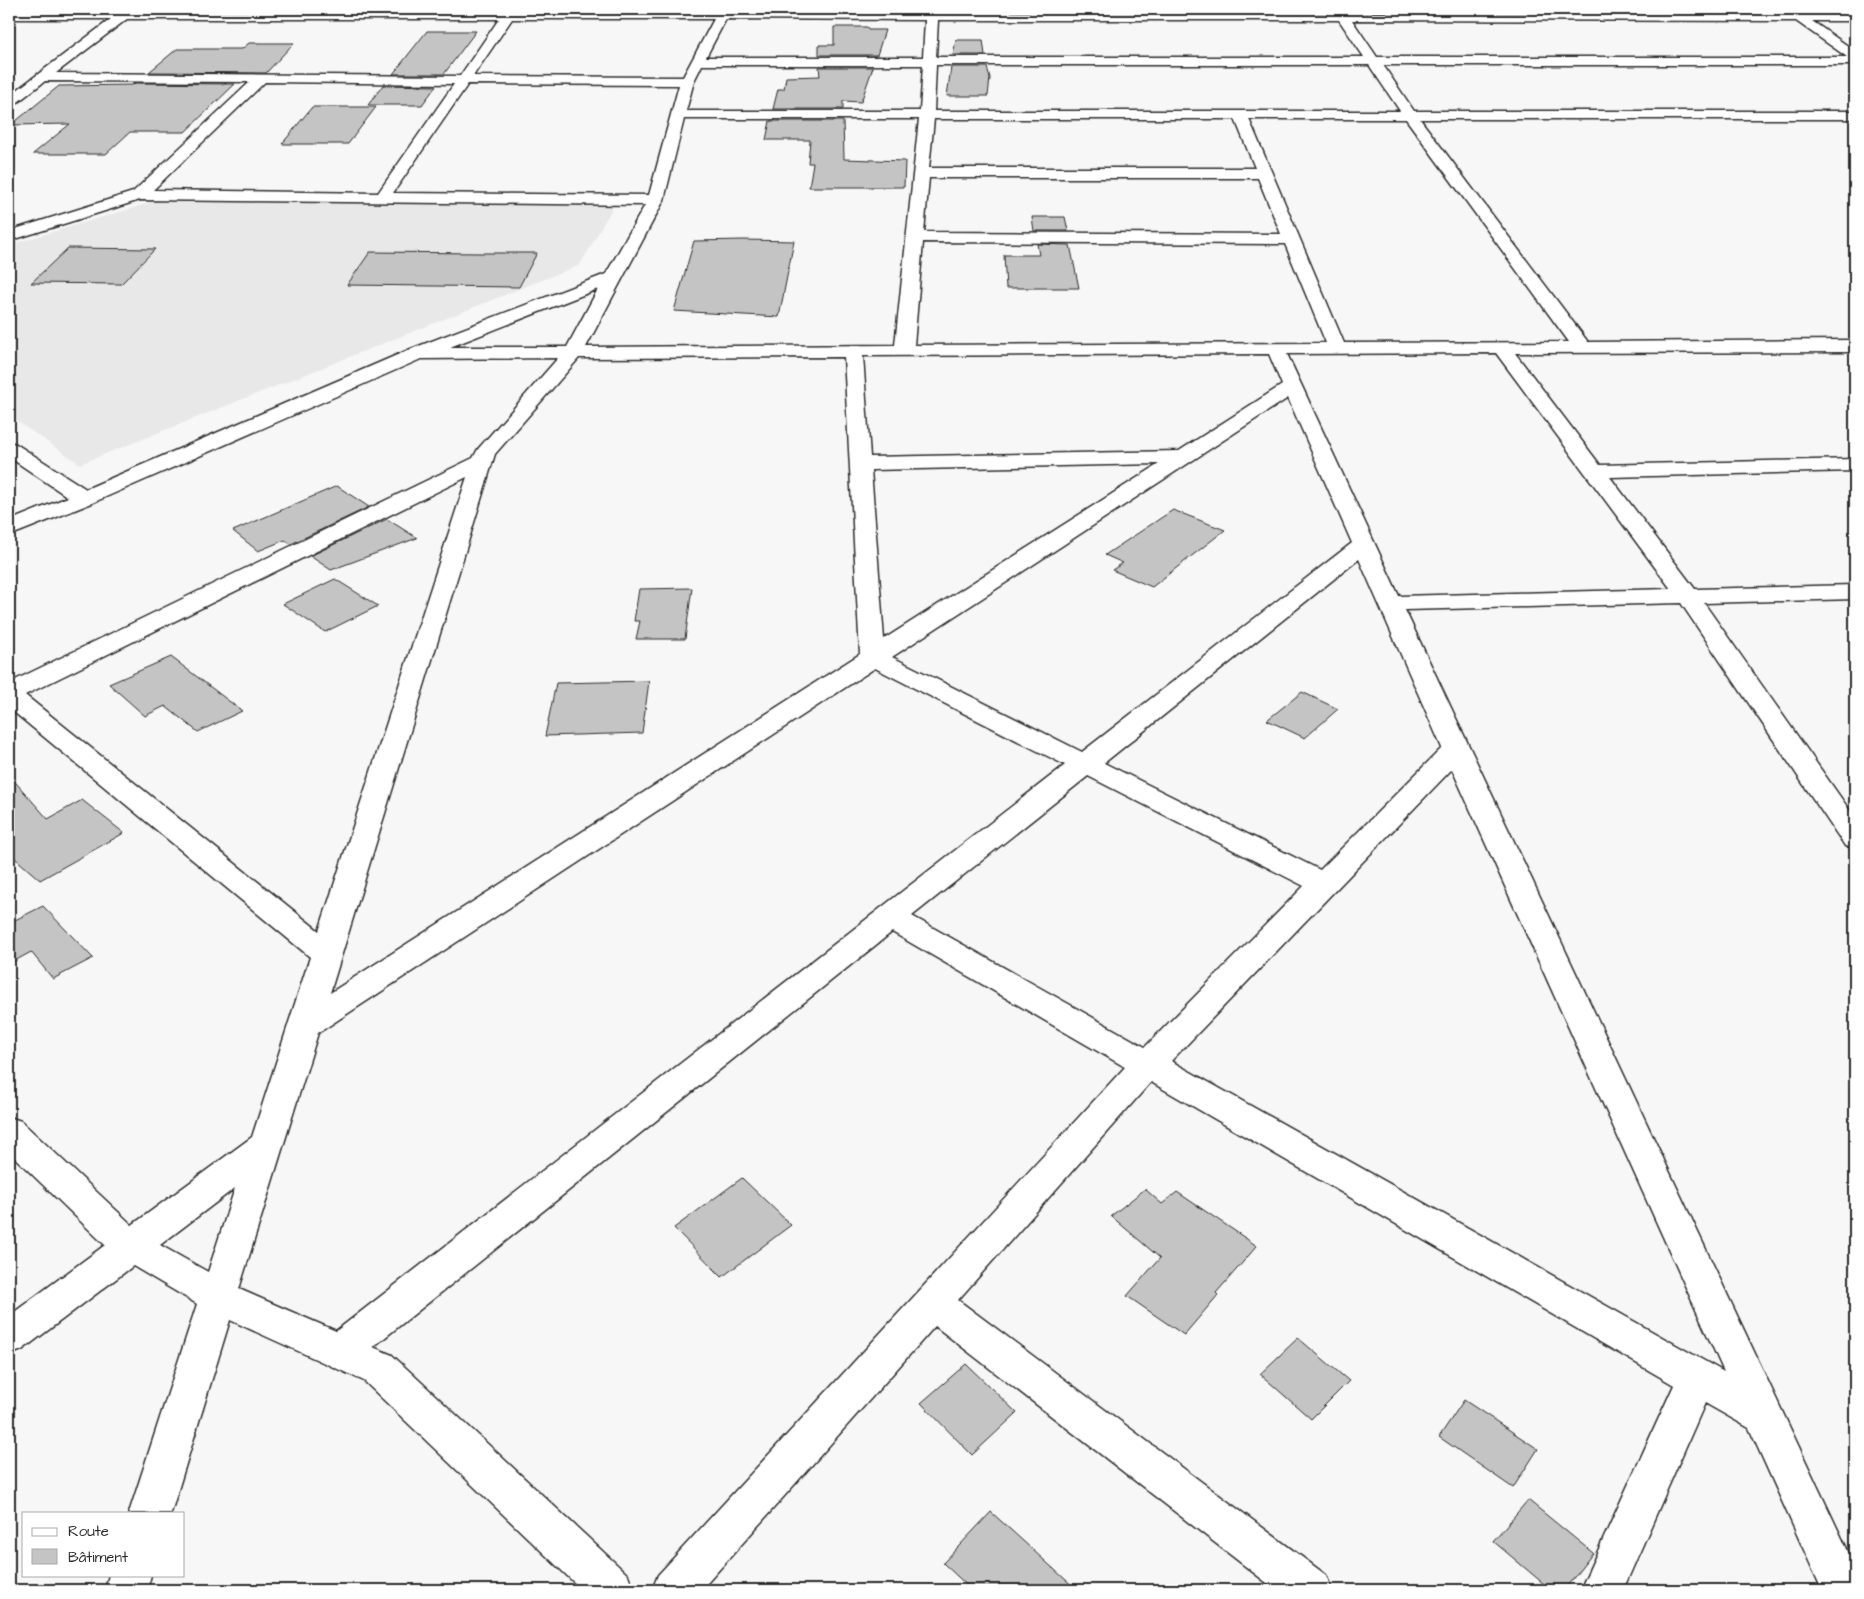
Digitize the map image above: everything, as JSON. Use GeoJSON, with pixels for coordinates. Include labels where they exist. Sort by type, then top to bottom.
{"type":"FeatureCollection","features":[{"type":"Feature","properties":{"kind":"street"},"geometry":{"type":"LineString","coordinates":[[1788,9],[1855,57]]}},
{"type":"Feature","properties":{"kind":"street"},"geometry":{"type":"LineString","coordinates":[[9,15],[318,12],[509,14],[1341,12],[1855,17]]}},
{"type":"Feature","properties":{"kind":"street"},"geometry":{"type":"LineString","coordinates":[[150,1512],[485,453],[573,353],[656,200],[688,81],[724,12]]}},
{"type":"Feature","properties":{"kind":"street"},"geometry":{"type":"LineString","coordinates":[[904,350],[927,114],[932,12]]}},
{"type":"Feature","properties":{"kind":"street"},"geometry":{"type":"LineString","coordinates":[[1341,12],[1410,115],[1582,347]]}},
{"type":"Feature","properties":{"kind":"street"},"geometry":{"type":"LineString","coordinates":[[9,102],[124,14]]}},
{"type":"Feature","properties":{"kind":"street"},"geometry":{"type":"LineString","coordinates":[[382,198],[509,14]]}},
{"type":"Feature","properties":{"kind":"street"},"geometry":{"type":"LineString","coordinates":[[698,62],[1855,61]]}},
{"type":"Feature","properties":{"kind":"street"},"geometry":{"type":"LineString","coordinates":[[41,77],[688,81]]}},
{"type":"Feature","properties":{"kind":"street"},"geometry":{"type":"LineString","coordinates":[[139,195],[261,79]]}},
{"type":"Feature","properties":{"kind":"street"},"geometry":{"type":"LineString","coordinates":[[679,115],[1855,115]]}},
{"type":"Feature","properties":{"kind":"street"},"geometry":{"type":"LineString","coordinates":[[1240,115],[1337,348]]}},
{"type":"Feature","properties":{"kind":"street"},"geometry":{"type":"LineString","coordinates":[[921,174],[1265,174]]}},
{"type":"Feature","properties":{"kind":"street"},"geometry":{"type":"LineString","coordinates":[[9,236],[139,195],[656,200]]}},
{"type":"Feature","properties":{"kind":"street"},"geometry":{"type":"LineString","coordinates":[[915,237],[1292,238]]}},
{"type":"Feature","properties":{"kind":"street"},"geometry":{"type":"LineString","coordinates":[[9,529],[418,353],[613,277]]}},
{"type":"Feature","properties":{"kind":"street"},"geometry":{"type":"LineString","coordinates":[[418,353],[1855,346]]}},
{"type":"Feature","properties":{"kind":"street"},"geometry":{"type":"LineString","coordinates":[[1275,348],[1456,749],[1844,1590]]}},
{"type":"Feature","properties":{"kind":"street"},"geometry":{"type":"LineString","coordinates":[[1501,348],[1688,596],[1855,839]]}},
{"type":"Feature","properties":{"kind":"street"},"geometry":{"type":"LineString","coordinates":[[853,350],[873,657]]}},
{"type":"Feature","properties":{"kind":"street"},"geometry":{"type":"LineString","coordinates":[[305,1025],[1292,386]]}},
{"type":"Feature","properties":{"kind":"street"},"geometry":{"type":"LineString","coordinates":[[9,448],[84,498]]}},
{"type":"Feature","properties":{"kind":"street"},"geometry":{"type":"LineString","coordinates":[[860,464],[1183,457]]}},
{"type":"Feature","properties":{"kind":"street"},"geometry":{"type":"LineString","coordinates":[[326,954],[9,694],[483,461]]}},
{"type":"Feature","properties":{"kind":"street"},"geometry":{"type":"LineString","coordinates":[[1594,471],[1855,466]]}},
{"type":"Feature","properties":{"kind":"street"},"geometry":{"type":"LineString","coordinates":[[339,1350],[1364,544]]}},
{"type":"Feature","properties":{"kind":"street"},"geometry":{"type":"LineString","coordinates":[[1390,603],[1855,592]]}},
{"type":"Feature","properties":{"kind":"street"},"geometry":{"type":"LineString","coordinates":[[873,657],[1324,884]]}},
{"type":"Feature","properties":{"kind":"street"},"geometry":{"type":"LineString","coordinates":[[673,1590],[1144,1068],[1456,749]]}},
{"type":"Feature","properties":{"kind":"street"},"geometry":{"type":"LineString","coordinates":[[890,917],[1763,1414]]}},
{"type":"Feature","properties":{"kind":"street"},"geometry":{"type":"LineString","coordinates":[[9,1131],[130,1246],[219,1296],[378,1368],[613,1590]]}},
{"type":"Feature","properties":{"kind":"street"},"geometry":{"type":"LineString","coordinates":[[9,1338],[266,1144]]}},
{"type":"Feature","properties":{"kind":"street"},"geometry":{"type":"LineString","coordinates":[[932,1302],[1311,1590]]}},
{"type":"Feature","properties":{"kind":"street"},"geometry":{"type":"LineString","coordinates":[[1601,1590],[1697,1378]]}},
{"type":"Feature","properties":{"kind":"street"},"geometry":{"type":"LineString","coordinates":[[126,1590],[130,1576]]}},
{"type":"Feature","properties":{"kind":"shaded area"},"geometry":{"type":"Polygon","coordinates":[[[1321,9],[1323,12],[949,10],[1321,9]]]}},
{"type":"Feature","properties":{"kind":"shaded area"},"geometry":{"type":"Polygon","coordinates":[[[156,201],[614,205],[580,265],[80,464],[9,416],[9,245],[156,201]]]}},
{"type":"Feature","properties":{"kind":"building"},"geometry":{"type":"Polygon","coordinates":[[[834,27],[867,27],[868,30],[885,30],[877,55],[819,55],[819,45],[834,45],[834,27]]]}},
{"type":"Feature","properties":{"kind":"building"},"geometry":{"type":"Polygon","coordinates":[[[427,31],[476,31],[444,74],[393,74],[427,31]]]}},
{"type":"Feature","properties":{"kind":"building"},"geometry":{"type":"Polygon","coordinates":[[[956,40],[983,40],[985,55],[953,55],[956,40]]]}},
{"type":"Feature","properties":{"kind":"building"},"geometry":{"type":"Polygon","coordinates":[[[249,43],[294,43],[266,73],[149,72],[177,49],[242,49],[249,43]]]}},
{"type":"Feature","properties":{"kind":"building"},"geometry":{"type":"Polygon","coordinates":[[[819,67],[873,67],[861,102],[843,101],[843,109],[773,109],[778,89],[784,89],[786,77],[820,76],[819,67]]]}},
{"type":"Feature","properties":{"kind":"building"},"geometry":{"type":"Polygon","coordinates":[[[951,67],[987,67],[990,78],[988,96],[947,96],[951,67]]]}},
{"type":"Feature","properties":{"kind":"building"},"geometry":{"type":"Polygon","coordinates":[[[135,83],[235,84],[185,132],[130,132],[106,154],[33,154],[70,124],[11,125],[59,86],[133,85],[135,83]]]}},
{"type":"Feature","properties":{"kind":"building"},"geometry":{"type":"Polygon","coordinates":[[[383,85],[436,86],[422,105],[368,105],[383,85]]]}},
{"type":"Feature","properties":{"kind":"building"},"geometry":{"type":"Polygon","coordinates":[[[312,107],[376,107],[348,144],[282,144],[312,107]]]}},
{"type":"Feature","properties":{"kind":"building"},"geometry":{"type":"Polygon","coordinates":[[[770,121],[843,121],[844,159],[905,161],[904,187],[809,187],[813,163],[808,163],[810,140],[766,140],[770,121]]]}},
{"type":"Feature","properties":{"kind":"building"},"geometry":{"type":"Polygon","coordinates":[[[1032,217],[1065,217],[1068,231],[1034,231],[1032,217]]]}},
{"type":"Feature","properties":{"kind":"building"},"geometry":{"type":"Polygon","coordinates":[[[694,241],[794,241],[779,317],[674,311],[694,241]]]}},
{"type":"Feature","properties":{"kind":"building"},"geometry":{"type":"Polygon","coordinates":[[[1037,244],[1070,245],[1079,288],[1006,288],[1004,255],[1039,255],[1037,244]]]}},
{"type":"Feature","properties":{"kind":"building"},"geometry":{"type":"Polygon","coordinates":[[[68,248],[155,249],[121,284],[31,283],[68,248]]]}},
{"type":"Feature","properties":{"kind":"building"},"geometry":{"type":"Polygon","coordinates":[[[370,252],[537,253],[519,287],[347,285],[370,252]]]}},
{"type":"Feature","properties":{"kind":"building"},"geometry":{"type":"Polygon","coordinates":[[[337,486],[369,507],[291,544],[285,540],[258,551],[233,531],[337,486]]]}},
{"type":"Feature","properties":{"kind":"building"},"geometry":{"type":"Polygon","coordinates":[[[1173,510],[1225,530],[1152,587],[1112,570],[1123,563],[1105,555],[1173,510]]]}},
{"type":"Feature","properties":{"kind":"building"},"geometry":{"type":"Polygon","coordinates":[[[387,519],[417,538],[331,570],[310,556],[387,519]]]}},
{"type":"Feature","properties":{"kind":"building"},"geometry":{"type":"Polygon","coordinates":[[[335,579],[378,606],[325,632],[283,604],[335,579]]]}},
{"type":"Feature","properties":{"kind":"building"},"geometry":{"type":"Polygon","coordinates":[[[692,588],[685,639],[636,639],[640,621],[634,621],[639,589],[692,588]]]}},
{"type":"Feature","properties":{"kind":"building"},"geometry":{"type":"Polygon","coordinates":[[[171,657],[242,711],[198,732],[165,706],[145,716],[109,684],[171,657]]]}},
{"type":"Feature","properties":{"kind":"building"},"geometry":{"type":"Polygon","coordinates":[[[649,681],[642,733],[545,736],[556,683],[649,681]]]}},
{"type":"Feature","properties":{"kind":"building"},"geometry":{"type":"Polygon","coordinates":[[[1302,692],[1338,709],[1305,738],[1267,720],[1302,692]]]}},
{"type":"Feature","properties":{"kind":"building"},"geometry":{"type":"Polygon","coordinates":[[[9,775],[48,819],[82,800],[124,833],[40,880],[9,853],[9,775]]]}},
{"type":"Feature","properties":{"kind":"building"},"geometry":{"type":"Polygon","coordinates":[[[43,906],[93,958],[53,979],[31,952],[9,964],[9,923],[43,906]]]}},
{"type":"Feature","properties":{"kind":"building"},"geometry":{"type":"Polygon","coordinates":[[[742,1178],[791,1225],[722,1277],[674,1228],[742,1178]]]}},
{"type":"Feature","properties":{"kind":"building"},"geometry":{"type":"Polygon","coordinates":[[[1145,1189],[1162,1204],[1177,1192],[1257,1246],[1216,1293],[1218,1295],[1184,1335],[1127,1296],[1160,1258],[1111,1216],[1145,1189]]]}},
{"type":"Feature","properties":{"kind":"building"},"geometry":{"type":"Polygon","coordinates":[[[1298,1338],[1349,1381],[1311,1419],[1260,1374],[1298,1338]]]}},
{"type":"Feature","properties":{"kind":"building"},"geometry":{"type":"Polygon","coordinates":[[[966,1364],[1017,1413],[972,1455],[921,1403],[966,1364]]]}},
{"type":"Feature","properties":{"kind":"building"},"geometry":{"type":"Polygon","coordinates":[[[1464,1400],[1538,1449],[1513,1488],[1439,1437],[1464,1400]]]}},
{"type":"Feature","properties":{"kind":"building"},"geometry":{"type":"Polygon","coordinates":[[[1528,1500],[1593,1553],[1564,1590],[1551,1590],[1493,1541],[1528,1500]]]}},
{"type":"Feature","properties":{"kind":"building"},"geometry":{"type":"Polygon","coordinates":[[[991,1512],[1077,1590],[972,1590],[943,1563],[991,1512]]]}}]}
